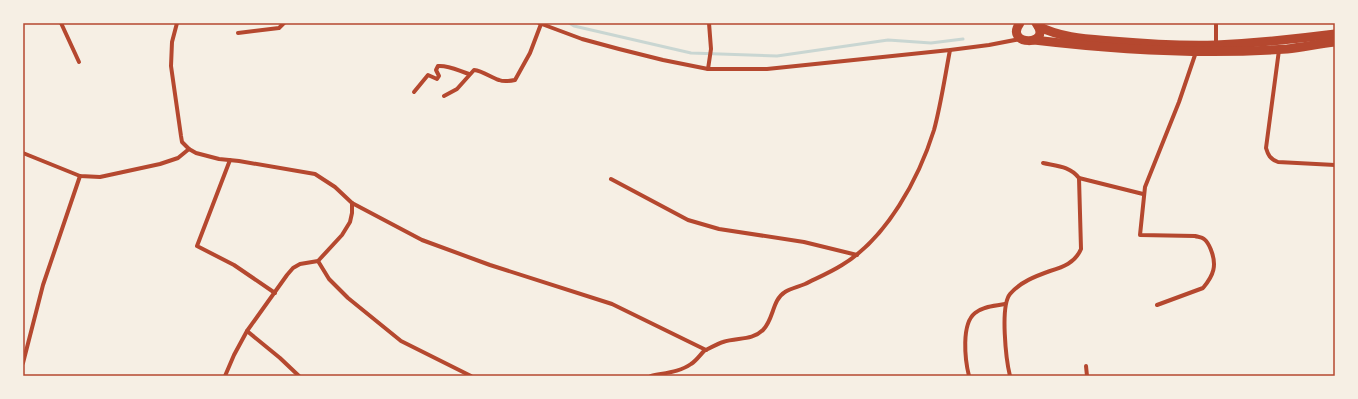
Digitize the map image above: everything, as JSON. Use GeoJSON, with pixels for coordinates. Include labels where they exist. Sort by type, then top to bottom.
{"type":"FeatureCollection","features":[{"type":"Feature","properties":{"kind":"main road"},"geometry":{"type":"LineString","coordinates":[[1018,24],[1017,33],[1021,39],[1027,42],[1034,40],[1118,48],[1222,52],[1279,49],[1335,42]]}},
{"type":"Feature","properties":{"kind":"main road"},"geometry":{"type":"LineString","coordinates":[[1037,25],[1046,30],[1066,36],[1182,45],[1216,45],[1335,34]]}},
{"type":"Feature","properties":{"kind":"main road"},"geometry":{"type":"LineString","coordinates":[[1034,40],[1039,34],[1037,25]]}},
{"type":"Feature","properties":{"kind":"street"},"geometry":{"type":"LineString","coordinates":[[61,23],[79,62]]}},
{"type":"Feature","properties":{"kind":"street"},"geometry":{"type":"LineString","coordinates":[[177,23],[172,42],[171,66],[182,142],[189,149],[196,153],[218,159],[315,174],[336,187],[352,203],[422,240],[497,267],[612,304],[706,350]]}},
{"type":"Feature","properties":{"kind":"street"},"geometry":{"type":"LineString","coordinates":[[238,34],[279,28],[284,23]]}},
{"type":"Feature","properties":{"kind":"street"},"geometry":{"type":"LineString","coordinates":[[708,69],[711,49],[709,23]]}},
{"type":"Feature","properties":{"kind":"street"},"geometry":{"type":"LineString","coordinates":[[1216,23],[1216,45]]}},
{"type":"Feature","properties":{"kind":"street"},"geometry":{"type":"LineString","coordinates":[[444,96],[457,89],[474,70],[479,70],[499,80],[515,80],[530,53],[540,24],[619,50],[708,69],[767,69],[950,50],[1021,39]]}},
{"type":"Feature","properties":{"kind":"street"},"geometry":{"type":"LineString","coordinates":[[1279,49],[1266,148],[1268,154],[1271,159],[1278,162],[1335,165]]}},
{"type":"Feature","properties":{"kind":"street"},"geometry":{"type":"LineString","coordinates":[[651,376],[678,370],[691,364],[706,350],[722,342],[750,338],[757,335],[768,324],[776,302],[786,291],[804,284],[842,265],[857,255],[875,238],[898,209],[924,157],[934,129],[950,50]]}},
{"type":"Feature","properties":{"kind":"street"},"geometry":{"type":"LineString","coordinates":[[1157,305],[1203,288],[1208,282],[1213,270],[1215,259],[1209,244],[1204,239],[1195,236],[1140,235],[1143,194],[1145,187],[1180,102],[1196,52]]}},
{"type":"Feature","properties":{"kind":"street"},"geometry":{"type":"LineString","coordinates":[[414,92],[428,75],[437,79],[439,76],[436,70],[438,66],[447,65],[456,70],[469,74]]}},
{"type":"Feature","properties":{"kind":"street"},"geometry":{"type":"LineString","coordinates":[[23,153],[80,176],[100,177],[160,164],[178,158],[189,149]]}},
{"type":"Feature","properties":{"kind":"street"},"geometry":{"type":"LineString","coordinates":[[230,160],[197,246],[234,265],[275,293]]}},
{"type":"Feature","properties":{"kind":"street"},"geometry":{"type":"LineString","coordinates":[[1043,163],[1067,168],[1074,172],[1079,178],[1143,194]]}},
{"type":"Feature","properties":{"kind":"street"},"geometry":{"type":"LineString","coordinates":[[23,363],[44,285],[80,176]]}},
{"type":"Feature","properties":{"kind":"street"},"geometry":{"type":"LineString","coordinates":[[1010,376],[1005,331],[1005,304],[1010,294],[1019,286],[1031,278],[1062,267],[1073,261],[1078,254],[1080,249],[1079,178]]}},
{"type":"Feature","properties":{"kind":"street"},"geometry":{"type":"LineString","coordinates":[[611,179],[688,220],[719,229],[804,242],[857,255]]}},
{"type":"Feature","properties":{"kind":"street"},"geometry":{"type":"LineString","coordinates":[[225,376],[247,331],[293,268],[300,264],[318,261],[342,235],[350,222],[352,203]]}},
{"type":"Feature","properties":{"kind":"street"},"geometry":{"type":"LineString","coordinates":[[318,261],[329,280],[348,298],[401,341],[471,376]]}},
{"type":"Feature","properties":{"kind":"street"},"geometry":{"type":"LineString","coordinates":[[969,376],[965,346],[967,328],[971,319],[974,314],[980,310],[1005,304]]}},
{"type":"Feature","properties":{"kind":"street"},"geometry":{"type":"LineString","coordinates":[[247,331],[299,376]]}},
{"type":"Feature","properties":{"kind":"street"},"geometry":{"type":"LineString","coordinates":[[1086,366],[1087,376]]}},
{"type":"Feature","properties":{"kind":"waterway"},"geometry":{"type":"LineString","coordinates":[[569,23],[574,26],[691,53],[777,56],[888,40],[931,43],[963,39]]}}]}
